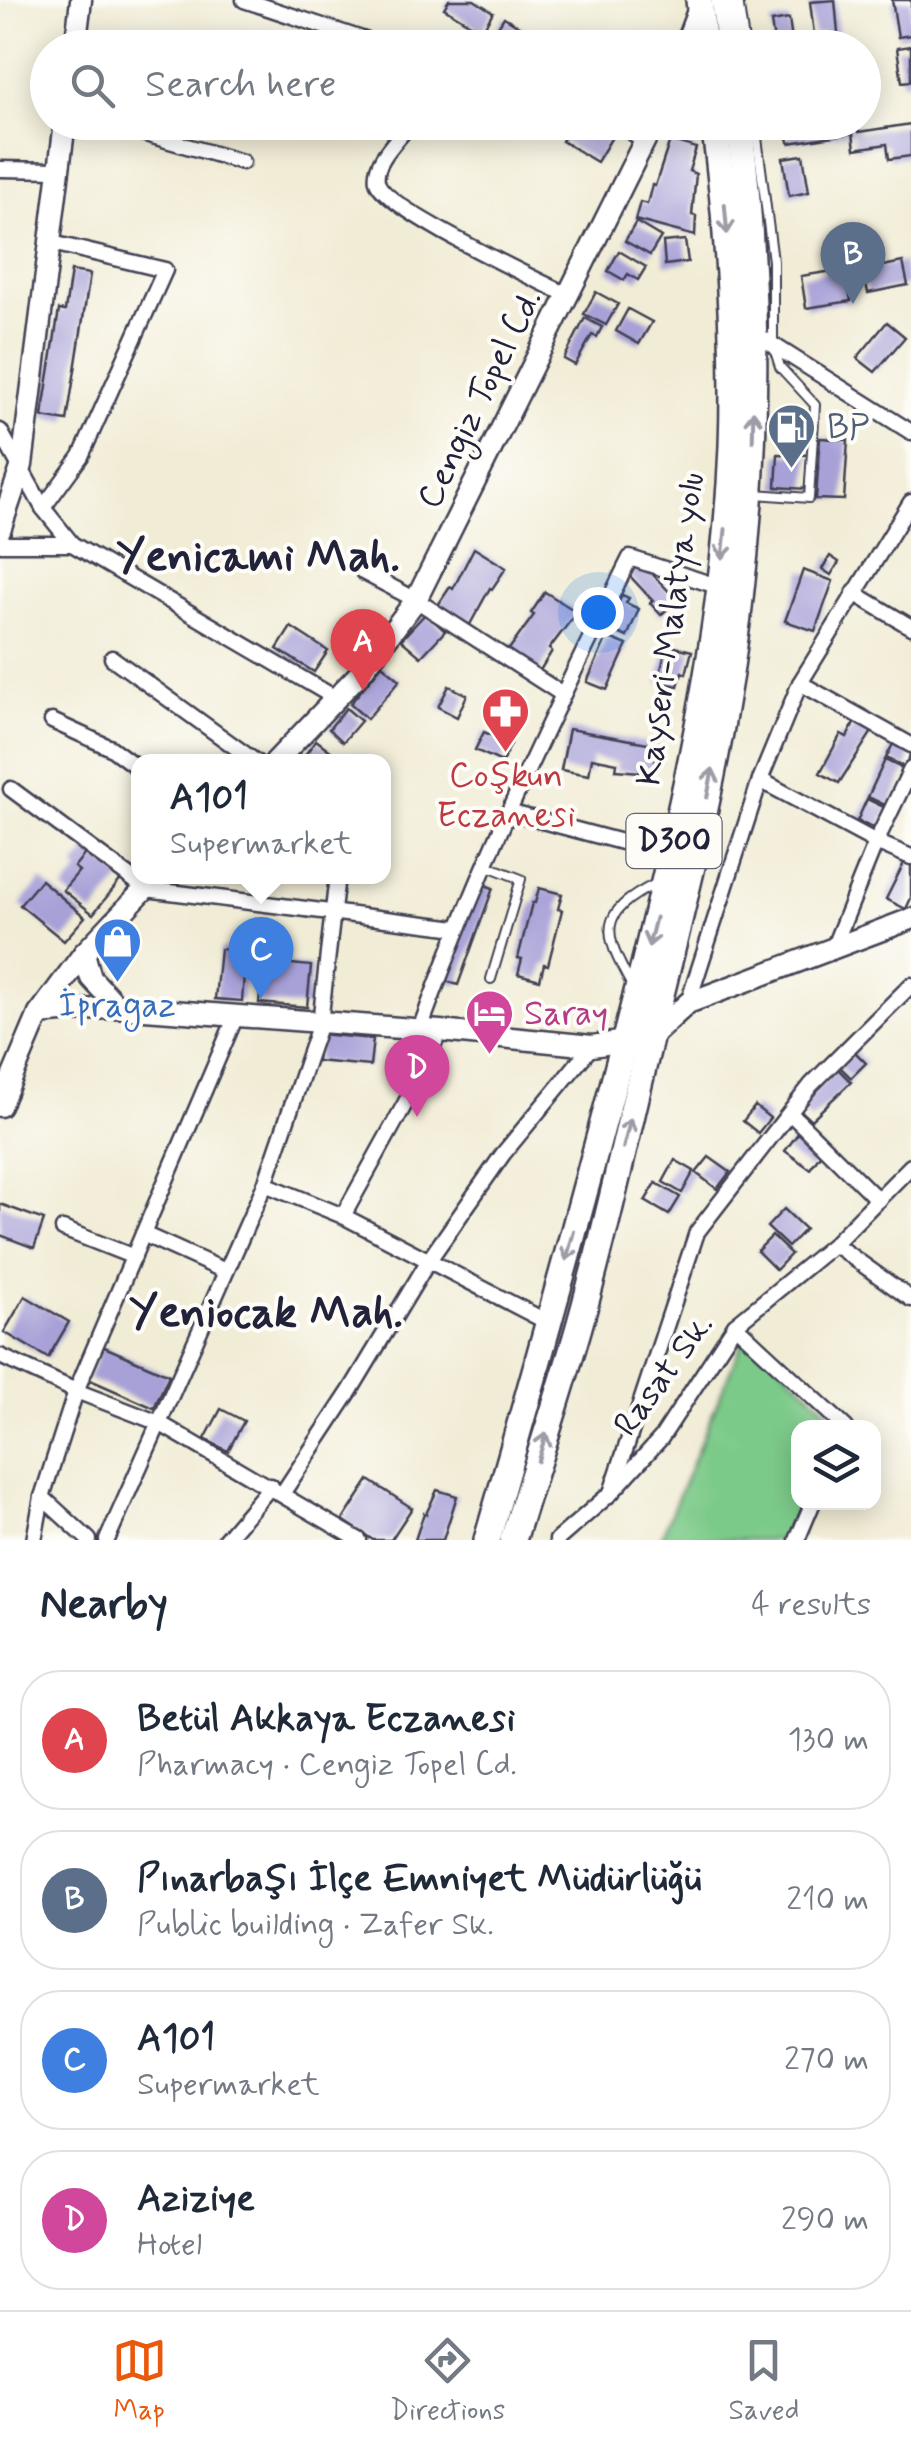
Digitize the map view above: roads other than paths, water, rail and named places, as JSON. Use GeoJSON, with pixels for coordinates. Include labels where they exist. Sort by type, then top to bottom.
{"type":"FeatureCollection","features":[{"type":"Feature","properties":{"kind":"highway"},"geometry":{"type":"LineString","coordinates":[[705,30],[707,2]]}},
{"type":"Feature","properties":{"kind":"highway"},"geometry":{"type":"LineString","coordinates":[[707,2],[721,30]]}},
{"type":"Feature","properties":{"kind":"highway","name":"Kayseri-Malatya yolu"},"geometry":{"type":"LineString","coordinates":[[513,1540],[577,1335],[638,1039],[636,995],[700,722],[720,587],[732,446],[733,372],[726,214],[716,140]]}},
{"type":"Feature","properties":{"kind":"highway","name":"Kayseri-Malatya yolu"},"geometry":{"type":"LineString","coordinates":[[486,1540],[549,1323],[695,859],[720,731],[741,591],[764,338],[741,140]]}},
{"type":"Feature","properties":{"kind":"street"},"geometry":{"type":"LineString","coordinates":[[77,30],[81,0]]}},
{"type":"Feature","properties":{"kind":"street"},"geometry":{"type":"LineString","coordinates":[[244,0],[335,30]]}},
{"type":"Feature","properties":{"kind":"street"},"geometry":{"type":"LineString","coordinates":[[693,30],[707,2]]}},
{"type":"Feature","properties":{"kind":"street"},"geometry":{"type":"LineString","coordinates":[[0,530],[22,464],[62,140]]}},
{"type":"Feature","properties":{"kind":"street"},"geometry":{"type":"LineString","coordinates":[[166,140],[242,162]]}},
{"type":"Feature","properties":{"kind":"street"},"geometry":{"type":"LineString","coordinates":[[398,140],[377,169],[378,186],[384,193],[408,212],[568,296]]}},
{"type":"Feature","properties":{"kind":"street","name":"Cengiz Topel Cd."},"geometry":{"type":"LineString","coordinates":[[283,754],[384,645],[416,600],[647,140]]}},
{"type":"Feature","properties":{"kind":"street"},"geometry":{"type":"LineString","coordinates":[[0,169],[58,170]]}},
{"type":"Feature","properties":{"kind":"street"},"geometry":{"type":"LineString","coordinates":[[43,508],[81,456],[165,270],[48,242]]}},
{"type":"Feature","properties":{"kind":"street"},"geometry":{"type":"LineString","coordinates":[[764,338],[911,432]]}},
{"type":"Feature","properties":{"kind":"street"},"geometry":{"type":"LineString","coordinates":[[0,431],[22,464],[43,508],[72,544],[337,699]]}},
{"type":"Feature","properties":{"kind":"street"},"geometry":{"type":"LineString","coordinates":[[688,1003],[760,780],[800,684],[854,594],[905,523],[911,502]]}},
{"type":"Feature","properties":{"kind":"street"},"geometry":{"type":"LineString","coordinates":[[0,544],[72,544]]}},
{"type":"Feature","properties":{"kind":"street"},"geometry":{"type":"LineString","coordinates":[[343,1216],[417,1082],[457,928],[562,694],[630,558],[720,587]]}},
{"type":"Feature","properties":{"kind":"street"},"geometry":{"type":"LineString","coordinates":[[363,572],[416,600],[562,694]]}},
{"type":"Feature","properties":{"kind":"street"},"geometry":{"type":"LineString","coordinates":[[854,594],[911,627]]}},
{"type":"Feature","properties":{"kind":"street"},"geometry":{"type":"LineString","coordinates":[[112,658],[245,754]]}},
{"type":"Feature","properties":{"kind":"street"},"geometry":{"type":"LineString","coordinates":[[800,684],[911,745]]}},
{"type":"Feature","properties":{"kind":"street"},"geometry":{"type":"LineString","coordinates":[[52,721],[111,748],[131,763]]}},
{"type":"Feature","properties":{"kind":"street"},"geometry":{"type":"LineString","coordinates":[[834,946],[911,769]]}},
{"type":"Feature","properties":{"kind":"street"},"geometry":{"type":"LineString","coordinates":[[760,780],[911,857]]}},
{"type":"Feature","properties":{"kind":"street"},"geometry":{"type":"LineString","coordinates":[[11,788],[131,869]]}},
{"type":"Feature","properties":{"kind":"street"},"geometry":{"type":"LineString","coordinates":[[508,812],[668,867]]}},
{"type":"Feature","properties":{"kind":"street"},"geometry":{"type":"LineString","coordinates":[[0,1106],[39,1014],[84,954],[151,884]]}},
{"type":"Feature","properties":{"kind":"street"},"geometry":{"type":"LineString","coordinates":[[158,884],[457,928]]}},
{"type":"Feature","properties":{"kind":"street"},"geometry":{"type":"LineString","coordinates":[[107,1540],[265,1184],[320,1023],[336,884]]}},
{"type":"Feature","properties":{"kind":"street"},"geometry":{"type":"LineString","coordinates":[[39,1014],[118,1007],[592,1046],[638,1039],[688,1003],[910,918]]}},
{"type":"Feature","properties":{"kind":"street"},"geometry":{"type":"LineString","coordinates":[[84,954],[91,978],[118,1007]]}},
{"type":"Feature","properties":{"kind":"street"},"geometry":{"type":"LineString","coordinates":[[611,1493],[697,1232],[811,1085],[911,985]]}},
{"type":"Feature","properties":{"kind":"street"},"geometry":{"type":"LineString","coordinates":[[34,1540],[42,1497],[76,1391],[236,1016]]}},
{"type":"Feature","properties":{"kind":"street"},"geometry":{"type":"LineString","coordinates":[[225,1540],[276,1490],[350,1391],[428,1260],[502,1154],[592,1046]]}},
{"type":"Feature","properties":{"kind":"street"},"geometry":{"type":"LineString","coordinates":[[791,1114],[878,1200]]}},
{"type":"Feature","properties":{"kind":"street","name":"Rasat Sk."},"geometry":{"type":"LineString","coordinates":[[557,1540],[611,1493],[661,1438],[735,1325],[834,1244],[911,1166]]}},
{"type":"Feature","properties":{"kind":"street"},"geometry":{"type":"LineString","coordinates":[[265,1184],[343,1216],[549,1323]]}},
{"type":"Feature","properties":{"kind":"street"},"geometry":{"type":"LineString","coordinates":[[63,1229],[134,1256]]}},
{"type":"Feature","properties":{"kind":"street"},"geometry":{"type":"LineString","coordinates":[[143,1234],[225,1271]]}},
{"type":"Feature","properties":{"kind":"street"},"geometry":{"type":"LineString","coordinates":[[834,1244],[897,1292],[911,1298]]}},
{"type":"Feature","properties":{"kind":"street"},"geometry":{"type":"LineString","coordinates":[[735,1325],[837,1420]]}},
{"type":"Feature","properties":{"kind":"street"},"geometry":{"type":"LineString","coordinates":[[0,1356],[160,1423],[358,1540]]}},
{"type":"Feature","properties":{"kind":"street"},"geometry":{"type":"LineString","coordinates":[[42,1497],[89,1540]]}},
{"type":"Feature","properties":{"kind":"street"},"geometry":{"type":"LineString","coordinates":[[797,1540],[810,1510]]}},
{"type":"Feature","properties":{"kind":"lane"},"geometry":{"type":"LineString","coordinates":[[738,0],[742,30]]}},
{"type":"Feature","properties":{"kind":"lane"},"geometry":{"type":"LineString","coordinates":[[750,494],[809,498],[815,404],[780,367],[764,338],[773,261],[757,140]]}},
{"type":"Feature","properties":{"kind":"lane"},"geometry":{"type":"LineString","coordinates":[[485,865],[521,879],[491,979]]}},
{"type":"Feature","properties":{"kind":"lane"},"geometry":{"type":"LineString","coordinates":[[636,995],[614,953],[610,932],[626,898],[668,867]]}},
{"type":"Feature","properties":{"kind":"place","name":"Pınarbaşı İlçe Emniyet Müdürlüğü"},"geometry":{"type":"Point","coordinates":[853,304]}},
{"type":"Feature","properties":{"kind":"place","name":"BP"},"geometry":{"type":"Point","coordinates":[792,470]}},
{"type":"Feature","properties":{"kind":"place","name":"Betül Akkaya Eczanesi"},"geometry":{"type":"Point","coordinates":[363,691]}},
{"type":"Feature","properties":{"kind":"place","name":"Coşkun Eczanesi"},"geometry":{"type":"Point","coordinates":[506,754]}},
{"type":"Feature","properties":{"kind":"place","name":"İpragaz"},"geometry":{"type":"Point","coordinates":[117,984]}},
{"type":"Feature","properties":{"kind":"place","name":"A101"},"geometry":{"type":"Point","coordinates":[261,999]}},
{"type":"Feature","properties":{"kind":"place","name":"Saray"},"geometry":{"type":"Point","coordinates":[489,1056]}},
{"type":"Feature","properties":{"kind":"place","name":"Aziziye"},"geometry":{"type":"Point","coordinates":[417,1117]}},
{"type":"Feature","properties":{"kind":"district","name":"Yenicami Mah."},"geometry":{"type":"Point","coordinates":[258,557]}},
{"type":"Feature","properties":{"kind":"district","name":"Yeniocak Mah."},"geometry":{"type":"Point","coordinates":[266,1313]}}]}
